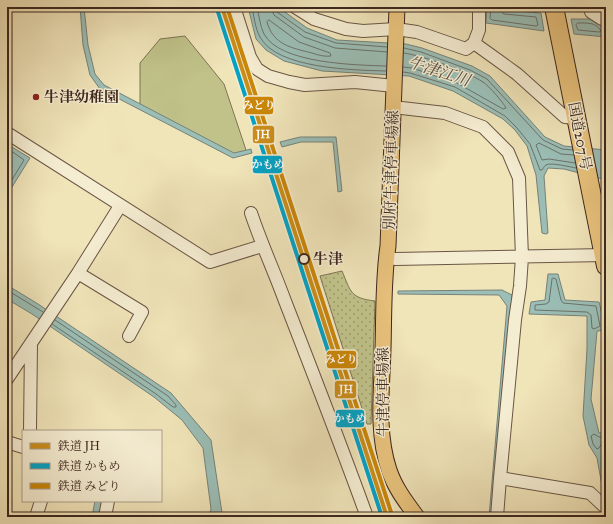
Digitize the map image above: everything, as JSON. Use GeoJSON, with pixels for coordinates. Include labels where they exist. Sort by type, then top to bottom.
{"type":"FeatureCollection","features":[{"type":"Feature","properties":{"kind":"highway","name":"国道207号"},"geometry":{"type":"LineString","coordinates":[[554,7],[605,259]]}},
{"type":"Feature","properties":{"kind":"main road"},"geometry":{"type":"LineString","coordinates":[[396,32],[397,7]]}},
{"type":"Feature","properties":{"kind":"main road","name":"別府牛津停車場線"},"geometry":{"type":"LineString","coordinates":[[386,258],[388,246],[396,32]]}},
{"type":"Feature","properties":{"kind":"main road","name":"牛津停車場線"},"geometry":{"type":"LineString","coordinates":[[386,258],[381,415],[383,445],[389,470],[400,494],[417,517]]}},
{"type":"Feature","properties":{"kind":"street"},"geometry":{"type":"LineString","coordinates":[[234,7],[250,57],[257,69],[268,76],[305,85],[355,82],[394,84]]}},
{"type":"Feature","properties":{"kind":"street"},"geometry":{"type":"LineString","coordinates":[[295,7],[314,19],[346,30],[417,32],[466,49],[474,43],[478,30],[479,7]]}},
{"type":"Feature","properties":{"kind":"street"},"geometry":{"type":"LineString","coordinates":[[590,7],[591,12],[602,19],[606,19]]}},
{"type":"Feature","properties":{"kind":"street"},"geometry":{"type":"LineString","coordinates":[[474,43],[516,74],[565,117],[577,122]]}},
{"type":"Feature","properties":{"kind":"street"},"geometry":{"type":"LineString","coordinates":[[393,107],[445,113],[483,127],[508,152],[519,178],[522,257],[497,517]]}},
{"type":"Feature","properties":{"kind":"street"},"geometry":{"type":"LineString","coordinates":[[7,133],[210,262],[262,246]]}},
{"type":"Feature","properties":{"kind":"street"},"geometry":{"type":"LineString","coordinates":[[7,379],[78,273],[120,206]]}},
{"type":"Feature","properties":{"kind":"street"},"geometry":{"type":"LineString","coordinates":[[251,213],[262,246],[290,313],[367,517]]}},
{"type":"Feature","properties":{"kind":"street"},"geometry":{"type":"LineString","coordinates":[[386,258],[522,257],[605,259]]}},
{"type":"Feature","properties":{"kind":"street"},"geometry":{"type":"LineString","coordinates":[[78,273],[142,312],[129,336]]}},
{"type":"Feature","properties":{"kind":"street"},"geometry":{"type":"LineString","coordinates":[[30,430],[31,343]]}},
{"type":"Feature","properties":{"kind":"street"},"geometry":{"type":"LineString","coordinates":[[7,442],[22,447]]}},
{"type":"Feature","properties":{"kind":"street"},"geometry":{"type":"LineString","coordinates":[[500,478],[590,493],[606,508]]}},
{"type":"Feature","properties":{"kind":"street"},"geometry":{"type":"LineString","coordinates":[[36,517],[42,502]]}},
{"type":"Feature","properties":{"kind":"street"},"geometry":{"type":"LineString","coordinates":[[105,517],[108,502]]}},
{"type":"Feature","properties":{"kind":"green space"},"geometry":{"type":"Polygon","coordinates":[[[185,36],[224,84],[247,153],[234,156],[140,105],[140,63],[160,39],[185,36]]]}},
{"type":"Feature","properties":{"kind":"green space"},"geometry":{"type":"Polygon","coordinates":[[[342,271],[352,293],[361,298],[375,301],[371,424],[367,424],[320,276],[342,271]]]}},
{"type":"Feature","properties":{"kind":"water"},"geometry":{"type":"Polygon","coordinates":[[[80,7],[84,7],[88,45],[95,74],[104,85],[234,153],[251,149],[252,153],[233,158],[100,89],[90,75],[83,45],[80,7]]]}},
{"type":"Feature","properties":{"kind":"water","name":"牛津江川"},"geometry":{"type":"Polygon","coordinates":[[[248,7],[278,7],[307,28],[337,40],[406,44],[422,48],[472,66],[490,76],[545,137],[564,146],[606,150],[606,180],[564,169],[548,168],[544,176],[548,233],[542,233],[536,175],[527,146],[515,130],[503,119],[453,91],[409,76],[322,71],[284,61],[266,50],[256,39],[248,7]]]}},
{"type":"Feature","properties":{"kind":"water"},"geometry":{"type":"Polygon","coordinates":[[[487,7],[501,7],[504,10],[541,13],[544,31],[486,23],[487,7]]]}},
{"type":"Feature","properties":{"kind":"water"},"geometry":{"type":"Polygon","coordinates":[[[571,19],[594,19],[606,26],[606,37],[574,34],[571,19]]]}},
{"type":"Feature","properties":{"kind":"water"},"geometry":{"type":"Polygon","coordinates":[[[300,137],[336,137],[342,191],[338,192],[333,142],[301,142],[282,147],[280,142],[300,137]]]}},
{"type":"Feature","properties":{"kind":"water"},"geometry":{"type":"Polygon","coordinates":[[[7,144],[30,158],[7,195],[7,170],[11,162],[7,159],[7,144]]]}},
{"type":"Feature","properties":{"kind":"water"},"geometry":{"type":"Polygon","coordinates":[[[548,274],[558,274],[565,300],[599,302],[606,330],[597,331],[591,399],[599,433],[606,432],[606,445],[603,446],[606,465],[606,500],[604,497],[597,458],[589,445],[583,416],[587,349],[587,316],[529,314],[531,302],[545,300],[548,274]]]}},
{"type":"Feature","properties":{"kind":"water"},"geometry":{"type":"Polygon","coordinates":[[[7,285],[171,393],[211,440],[222,513],[221,517],[209,517],[211,509],[203,448],[182,420],[154,397],[32,314],[7,299],[7,285]]]}},
{"type":"Feature","properties":{"kind":"water"},"geometry":{"type":"Polygon","coordinates":[[[502,290],[512,295],[512,305],[492,517],[489,517],[507,306],[499,295],[398,294],[398,291],[502,290]]]}},
{"type":"Feature","properties":{"kind":"water"},"geometry":{"type":"Polygon","coordinates":[[[95,502],[102,502],[99,517],[92,517],[95,502]]]}},
{"type":"Feature","properties":{"kind":"rail line","name":"JH"},"geometry":{"type":"LineString","coordinates":[[222,7],[387,517]]}},
{"type":"Feature","properties":{"kind":"rail line","name":"みどり"},"geometry":{"type":"LineString","coordinates":[[227,7],[392,515]]}},
{"type":"Feature","properties":{"kind":"rail line","name":"かもめ"},"geometry":{"type":"LineString","coordinates":[[217,9],[382,517]]}},
{"type":"Feature","properties":{"kind":"place","name":"牛津幼稚園"},"geometry":{"type":"Point","coordinates":[36,97]}},
{"type":"Feature","properties":{"kind":"place","name":"牛津"},"geometry":{"type":"Point","coordinates":[304,259]}}]}
